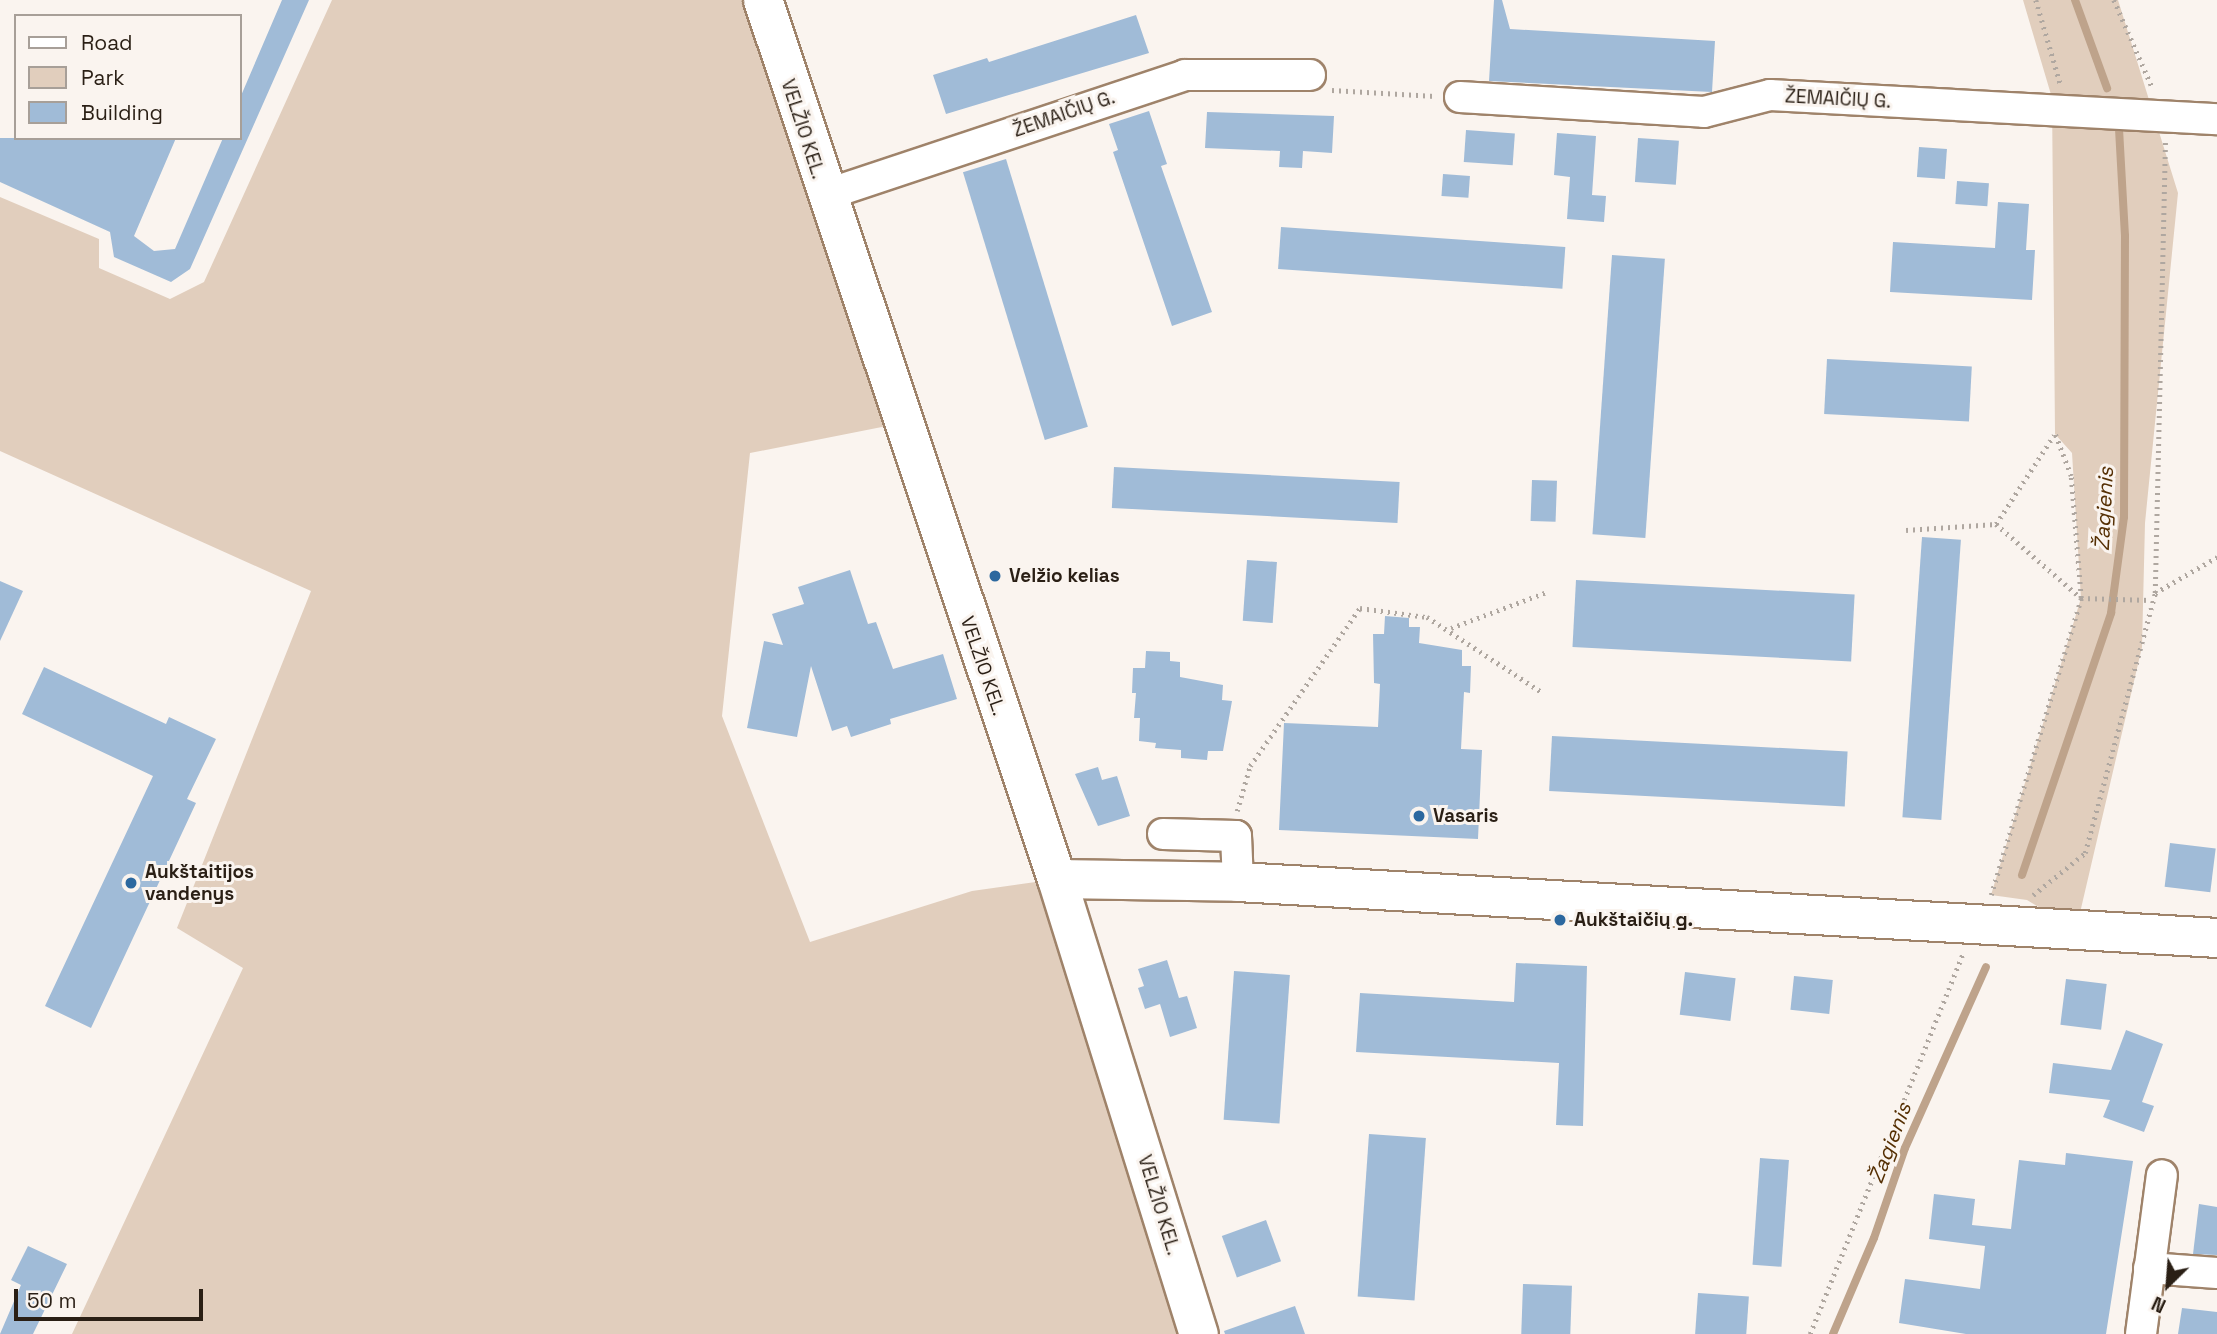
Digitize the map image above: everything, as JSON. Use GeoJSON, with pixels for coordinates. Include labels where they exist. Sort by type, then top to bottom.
{"type":"FeatureCollection","features":[{"type":"Feature","properties":{"kind":"main road","name":"VELŽIO KEL."},"geometry":{"type":"LineString","coordinates":[[763,0],[825,195],[1057,879],[1199,1334]]}},
{"type":"Feature","properties":{"kind":"main road"},"geometry":{"type":"LineString","coordinates":[[1057,879],[1238,882],[2217,938]]}},
{"type":"Feature","properties":{"kind":"street","name":"ŽEMAIČIŲ G."},"geometry":{"type":"LineString","coordinates":[[825,195],[1185,75],[1310,75]]}},
{"type":"Feature","properties":{"kind":"street","name":"ŽEMAIČIŲ G."},"geometry":{"type":"LineString","coordinates":[[1460,97],[1703,112],[1770,95],[2217,120]]}},
{"type":"Feature","properties":{"kind":"street"},"geometry":{"type":"LineString","coordinates":[[1163,834],[1236,836],[1238,882]]}},
{"type":"Feature","properties":{"kind":"street"},"geometry":{"type":"LineString","coordinates":[[2141,1334],[2162,1175]]}},
{"type":"Feature","properties":{"kind":"street"},"geometry":{"type":"LineString","coordinates":[[2149,1268],[2217,1273]]}},
{"type":"Feature","properties":{"kind":"path"},"geometry":{"type":"LineString","coordinates":[[2036,0],[2071,113]]}},
{"type":"Feature","properties":{"kind":"path"},"geometry":{"type":"LineString","coordinates":[[2027,900],[2085,853],[2155,593],[2166,116],[2114,0]]}},
{"type":"Feature","properties":{"kind":"path"},"geometry":{"type":"LineString","coordinates":[[1310,75],[1320,89],[1460,97]]}},
{"type":"Feature","properties":{"kind":"path"},"geometry":{"type":"LineString","coordinates":[[1996,524],[2055,434],[2071,476],[2081,598],[1991,895],[2003,897]]}},
{"type":"Feature","properties":{"kind":"path"},"geometry":{"type":"LineString","coordinates":[[1906,530],[1996,524],[2081,598],[2151,600]]}},
{"type":"Feature","properties":{"kind":"path"},"geometry":{"type":"LineString","coordinates":[[2155,593],[2217,557]]}},
{"type":"Feature","properties":{"kind":"path"},"geometry":{"type":"LineString","coordinates":[[1450,628],[1547,592]]}},
{"type":"Feature","properties":{"kind":"path"},"geometry":{"type":"LineString","coordinates":[[1236,836],[1240,787],[1250,766],[1360,608],[1427,617],[1450,628],[1543,693]]}},
{"type":"Feature","properties":{"kind":"path"},"geometry":{"type":"LineString","coordinates":[[1810,1334],[1963,953],[1975,953]]}},
{"type":"Feature","properties":{"kind":"green space"},"geometry":{"type":"Polygon","coordinates":[[[332,0],[765,0],[902,423],[750,453],[722,716],[810,942],[972,891],[1057,879],[1187,1334],[72,1334],[243,968],[177,928],[311,591],[0,451],[0,197],[99,239],[99,268],[170,299],[204,282],[332,0]]]}},
{"type":"Feature","properties":{"kind":"green space"},"geometry":{"type":"Polygon","coordinates":[[[2023,0],[2118,0],[2178,193],[2145,523],[2142,647],[2076,930],[2027,900],[1991,895],[2081,598],[2072,453],[2055,434],[2052,98],[2023,0]]]}},
{"type":"Feature","properties":{"kind":"building"},"geometry":{"type":"Polygon","coordinates":[[[282,0],[309,0],[190,269],[171,282],[114,257],[110,232],[0,182],[0,138],[175,140],[134,236],[154,251],[175,249],[222,140],[242,140],[242,93],[282,0]]]}},
{"type":"Feature","properties":{"kind":"building"},"geometry":{"type":"Polygon","coordinates":[[[1494,0],[1502,0],[1510,29],[1715,41],[1712,92],[1489,81],[1494,0]]]}},
{"type":"Feature","properties":{"kind":"building"},"geometry":{"type":"Polygon","coordinates":[[[1136,15],[1149,53],[946,114],[933,75],[987,58],[989,62],[1136,15]]]}},
{"type":"Feature","properties":{"kind":"building"},"geometry":{"type":"Polygon","coordinates":[[[1149,111],[1167,164],[1161,166],[1212,312],[1172,326],[1113,152],[1118,150],[1109,124],[1149,111]]]}},
{"type":"Feature","properties":{"kind":"building"},"geometry":{"type":"Polygon","coordinates":[[[1207,112],[1334,116],[1332,153],[1303,151],[1302,168],[1279,167],[1280,151],[1205,148],[1207,112]]]}},
{"type":"Feature","properties":{"kind":"building"},"geometry":{"type":"Polygon","coordinates":[[[1466,130],[1515,133],[1513,165],[1464,162],[1466,130]]]}},
{"type":"Feature","properties":{"kind":"building"},"geometry":{"type":"Polygon","coordinates":[[[1557,133],[1596,136],[1592,195],[1606,196],[1604,222],[1567,219],[1570,177],[1554,175],[1557,133]]]}},
{"type":"Feature","properties":{"kind":"building"},"geometry":{"type":"Polygon","coordinates":[[[1638,138],[1679,141],[1676,185],[1635,182],[1638,138]]]}},
{"type":"Feature","properties":{"kind":"building"},"geometry":{"type":"Polygon","coordinates":[[[1919,147],[1947,149],[1945,179],[1917,177],[1919,147]]]}},
{"type":"Feature","properties":{"kind":"building"},"geometry":{"type":"Polygon","coordinates":[[[1006,159],[1088,427],[1045,440],[963,172],[1006,159]]]}},
{"type":"Feature","properties":{"kind":"building"},"geometry":{"type":"Polygon","coordinates":[[[1443,174],[1470,176],[1468,198],[1441,196],[1443,174]]]}},
{"type":"Feature","properties":{"kind":"building"},"geometry":{"type":"Polygon","coordinates":[[[1957,181],[1989,183],[1987,206],[1955,204],[1957,181]]]}},
{"type":"Feature","properties":{"kind":"building"},"geometry":{"type":"Polygon","coordinates":[[[1998,202],[2029,204],[2026,250],[2035,250],[2032,300],[1890,292],[1893,242],[1995,248],[1998,202]]]}},
{"type":"Feature","properties":{"kind":"building"},"geometry":{"type":"Polygon","coordinates":[[[1281,227],[1565,247],[1562,289],[1278,269],[1281,227]]]}},
{"type":"Feature","properties":{"kind":"building"},"geometry":{"type":"Polygon","coordinates":[[[1612,255],[1665,259],[1645,538],[1592,534],[1612,255]]]}},
{"type":"Feature","properties":{"kind":"building"},"geometry":{"type":"Polygon","coordinates":[[[1827,359],[1972,367],[1969,422],[1824,414],[1827,359]]]}},
{"type":"Feature","properties":{"kind":"building"},"geometry":{"type":"Polygon","coordinates":[[[1114,467],[1400,482],[1397,523],[1112,508],[1114,467]]]}},
{"type":"Feature","properties":{"kind":"building"},"geometry":{"type":"Polygon","coordinates":[[[1532,480],[1557,481],[1556,522],[1531,521],[1532,480]]]}},
{"type":"Feature","properties":{"kind":"building"},"geometry":{"type":"Polygon","coordinates":[[[1922,537],[1961,540],[1941,820],[1902,817],[1922,537]]]}},
{"type":"Feature","properties":{"kind":"building"},"geometry":{"type":"Polygon","coordinates":[[[1247,560],[1277,562],[1273,623],[1243,621],[1247,560]]]}},
{"type":"Feature","properties":{"kind":"building"},"geometry":{"type":"Polygon","coordinates":[[[850,570],[868,624],[876,622],[893,669],[943,654],[957,699],[890,719],[891,724],[851,737],[847,726],[832,731],[811,666],[797,737],[747,728],[764,641],[783,645],[772,614],[804,604],[798,587],[850,570]]]}},
{"type":"Feature","properties":{"kind":"building"},"geometry":{"type":"Polygon","coordinates":[[[1576,580],[1855,595],[1851,662],[1572,647],[1576,580]]]}},
{"type":"Feature","properties":{"kind":"building"},"geometry":{"type":"Polygon","coordinates":[[[0,581],[23,591],[0,641],[0,581]]]}},
{"type":"Feature","properties":{"kind":"building"},"geometry":{"type":"Polygon","coordinates":[[[1385,616],[1409,618],[1409,627],[1420,627],[1419,643],[1462,650],[1462,666],[1471,666],[1470,693],[1464,692],[1461,749],[1482,750],[1478,839],[1279,830],[1284,723],[1378,727],[1380,684],[1374,683],[1373,634],[1384,634],[1385,616]]]}},
{"type":"Feature","properties":{"kind":"building"},"geometry":{"type":"Polygon","coordinates":[[[1146,651],[1170,652],[1170,661],[1180,662],[1180,677],[1223,685],[1222,700],[1232,701],[1223,751],[1208,751],[1207,760],[1181,758],[1181,750],[1155,748],[1156,743],[1139,741],[1140,718],[1134,718],[1136,693],[1132,693],[1133,668],[1145,668],[1146,651]]]}},
{"type":"Feature","properties":{"kind":"building","name":"Aukštaitijos vandenys"},"geometry":{"type":"Polygon","coordinates":[[[44,667],[166,724],[169,717],[216,739],[187,799],[196,803],[91,1028],[45,1006],[153,776],[22,714],[44,667]]]}},
{"type":"Feature","properties":{"kind":"building"},"geometry":{"type":"Polygon","coordinates":[[[1552,736],[1848,751],[1845,806],[1549,791],[1552,736]]]}},
{"type":"Feature","properties":{"kind":"building"},"geometry":{"type":"Polygon","coordinates":[[[1098,767],[1102,780],[1117,776],[1130,816],[1098,826],[1075,774],[1098,767]]]}},
{"type":"Feature","properties":{"kind":"building"},"geometry":{"type":"Polygon","coordinates":[[[2170,843],[2216,849],[2210,892],[2165,887],[2170,843]]]}},
{"type":"Feature","properties":{"kind":"building"},"geometry":{"type":"Polygon","coordinates":[[[1167,960],[1179,998],[1187,996],[1197,1028],[1170,1037],[1160,1004],[1145,1009],[1138,988],[1144,986],[1138,969],[1167,960]]]}},
{"type":"Feature","properties":{"kind":"building"},"geometry":{"type":"Polygon","coordinates":[[[1516,963],[1587,966],[1583,1126],[1556,1125],[1559,1063],[1356,1052],[1360,993],[1514,1002],[1516,963]]]}},
{"type":"Feature","properties":{"kind":"building"},"geometry":{"type":"Polygon","coordinates":[[[1234,971],[1290,975],[1279,1124],[1224,1120],[1234,971]]]}},
{"type":"Feature","properties":{"kind":"building"},"geometry":{"type":"Polygon","coordinates":[[[1685,972],[1736,978],[1730,1021],[1680,1015],[1685,972]]]}},
{"type":"Feature","properties":{"kind":"building"},"geometry":{"type":"Polygon","coordinates":[[[1794,976],[1833,980],[1829,1014],[1790,1010],[1794,976]]]}},
{"type":"Feature","properties":{"kind":"building"},"geometry":{"type":"Polygon","coordinates":[[[2066,979],[2107,984],[2101,1030],[2060,1025],[2066,979]]]}},
{"type":"Feature","properties":{"kind":"building"},"geometry":{"type":"Polygon","coordinates":[[[2126,1030],[2163,1044],[2142,1102],[2154,1106],[2144,1132],[2103,1117],[2110,1100],[2049,1093],[2053,1063],[2111,1070],[2126,1030]]]}},
{"type":"Feature","properties":{"kind":"building"},"geometry":{"type":"Polygon","coordinates":[[[1369,1134],[1426,1138],[1414,1301],[1358,1297],[1369,1134]]]}},
{"type":"Feature","properties":{"kind":"building"},"geometry":{"type":"Polygon","coordinates":[[[2066,1153],[2133,1161],[2106,1334],[1966,1334],[1899,1323],[1905,1279],[1980,1289],[1985,1246],[1929,1239],[1934,1194],[1975,1199],[1972,1225],[2011,1229],[2019,1160],[2065,1165],[2066,1153]]]}},
{"type":"Feature","properties":{"kind":"building"},"geometry":{"type":"Polygon","coordinates":[[[1760,1158],[1789,1160],[1781,1267],[1753,1265],[1760,1158]]]}},
{"type":"Feature","properties":{"kind":"building"},"geometry":{"type":"Polygon","coordinates":[[[2199,1204],[2217,1207],[2217,1255],[2193,1254],[2199,1204]]]}},
{"type":"Feature","properties":{"kind":"building"},"geometry":{"type":"Polygon","coordinates":[[[1266,1220],[1281,1261],[1237,1277],[1222,1236],[1266,1220]]]}},
{"type":"Feature","properties":{"kind":"building"},"geometry":{"type":"Polygon","coordinates":[[[28,1246],[67,1264],[33,1334],[0,1334],[21,1285],[11,1280],[28,1246]]]}},
{"type":"Feature","properties":{"kind":"building"},"geometry":{"type":"Polygon","coordinates":[[[1523,1284],[1572,1286],[1570,1334],[1521,1334],[1523,1284]]]}},
{"type":"Feature","properties":{"kind":"building"},"geometry":{"type":"Polygon","coordinates":[[[1698,1293],[1749,1297],[1746,1334],[1695,1334],[1698,1293]]]}},
{"type":"Feature","properties":{"kind":"building"},"geometry":{"type":"Polygon","coordinates":[[[1295,1306],[1305,1334],[1225,1334],[1224,1331],[1295,1306]]]}},
{"type":"Feature","properties":{"kind":"building"},"geometry":{"type":"Polygon","coordinates":[[[2182,1308],[2217,1312],[2217,1334],[2178,1334],[2182,1308]]]}},
{"type":"Feature","properties":{"kind":"waterway","name":"Žagienis"},"geometry":{"type":"LineString","coordinates":[[2075,0],[2107,88]]}},
{"type":"Feature","properties":{"kind":"waterway","name":"Žagienis"},"geometry":{"type":"LineString","coordinates":[[2022,875],[2111,613],[2124,517],[2125,236],[2119,129]]}},
{"type":"Feature","properties":{"kind":"waterway","name":"Žagienis"},"geometry":{"type":"LineString","coordinates":[[1833,1334],[1874,1238],[1905,1148],[1986,967]]}},
{"type":"Feature","properties":{"kind":"place","name":"Velžio kelias"},"geometry":{"type":"Point","coordinates":[995,576]}},
{"type":"Feature","properties":{"kind":"place","name":"Vasaris"},"geometry":{"type":"Point","coordinates":[1419,816]}},
{"type":"Feature","properties":{"kind":"place","name":"Aukštaitijos vandenys"},"geometry":{"type":"Point","coordinates":[131,883]}},
{"type":"Feature","properties":{"kind":"place","name":"Aukštaičių g."},"geometry":{"type":"Point","coordinates":[1560,920]}}]}
